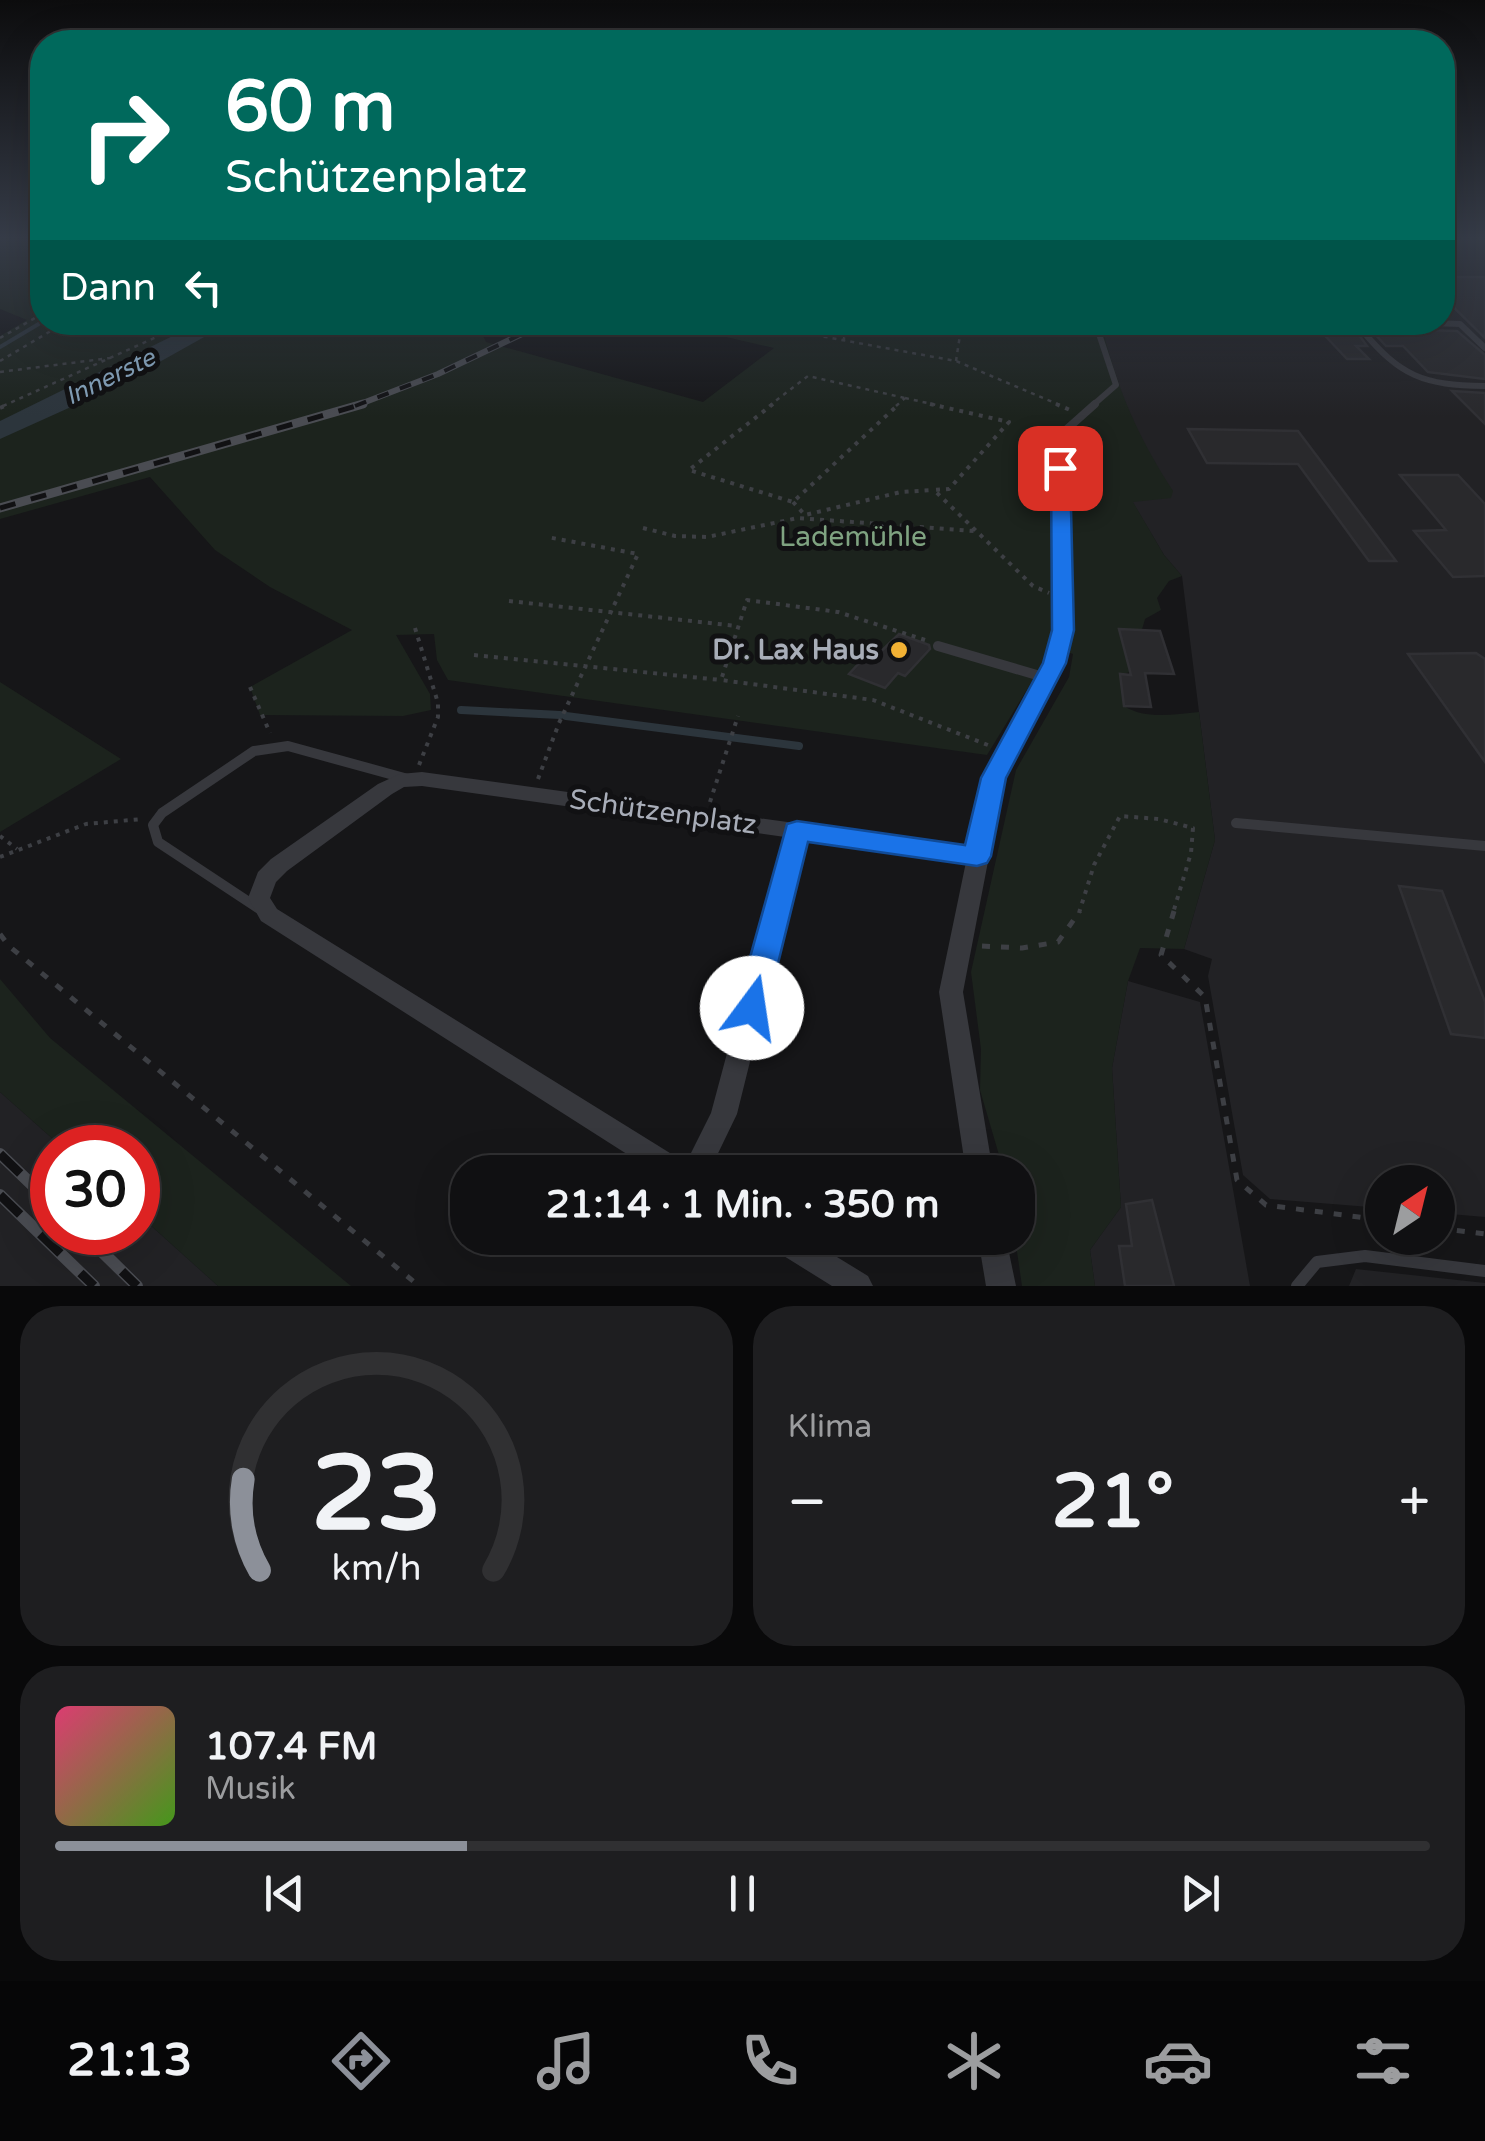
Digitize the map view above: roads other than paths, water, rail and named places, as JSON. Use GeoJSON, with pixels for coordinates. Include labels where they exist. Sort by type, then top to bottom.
{"type":"FeatureCollection","features":[{"type":"Feature","properties":{"kind":"street"},"geometry":{"type":"LineString","coordinates":[[977,1155],[952,1009],[958,944],[994,778]]}},
{"type":"Feature","properties":{"kind":"street"},"geometry":{"type":"LineString","coordinates":[[413,780],[385,788],[271,872],[259,898],[269,915],[650,1155]]}},
{"type":"Feature","properties":{"kind":"street","name":"Schützenplatz"},"geometry":{"type":"LineString","coordinates":[[413,780],[977,856]]}},
{"type":"Feature","properties":{"kind":"street"},"geometry":{"type":"LineString","coordinates":[[704,1155],[724,1114],[797,831]]}},
{"type":"Feature","properties":{"kind":"street"},"geometry":{"type":"LineString","coordinates":[[808,1255],[858,1286]]}},
{"type":"Feature","properties":{"kind":"street"},"geometry":{"type":"LineString","coordinates":[[995,1255],[1001,1286]]}},
{"type":"Feature","properties":{"kind":"lane"},"geometry":{"type":"LineString","coordinates":[[1455,324],[1460,324],[1485,348]]}},
{"type":"Feature","properties":{"kind":"lane"},"geometry":{"type":"LineString","coordinates":[[994,778],[1047,678],[1063,630],[1060,468],[1067,429],[1086,416],[1116,385],[1099,335]]}},
{"type":"Feature","properties":{"kind":"lane"},"geometry":{"type":"LineString","coordinates":[[1365,335],[1390,365],[1432,386],[1485,386]]}},
{"type":"Feature","properties":{"kind":"lane"},"geometry":{"type":"LineString","coordinates":[[938,646],[1047,678]]}},
{"type":"Feature","properties":{"kind":"lane"},"geometry":{"type":"LineString","coordinates":[[269,915],[158,842],[153,832],[156,819],[254,752],[270,746],[305,750],[413,780]]}},
{"type":"Feature","properties":{"kind":"lane"},"geometry":{"type":"LineString","coordinates":[[1236,823],[1485,846]]}},
{"type":"Feature","properties":{"kind":"lane"},"geometry":{"type":"LineString","coordinates":[[1297,1286],[1317,1262],[1365,1256],[1485,1270]]}},
{"type":"Feature","properties":{"kind":"waterway"},"geometry":{"type":"LineString","coordinates":[[0,347],[30,329]]}},
{"type":"Feature","properties":{"kind":"waterway","name":"Innerste"},"geometry":{"type":"LineString","coordinates":[[0,431],[195,335]]}},
{"type":"Feature","properties":{"kind":"waterway"},"geometry":{"type":"LineString","coordinates":[[461,710],[560,715]]}},
{"type":"Feature","properties":{"kind":"waterway"},"geometry":{"type":"LineString","coordinates":[[566,716],[799,746]]}},
{"type":"Feature","properties":{"kind":"railway"},"geometry":{"type":"LineString","coordinates":[[355,406],[438,374],[520,335]]}},
{"type":"Feature","properties":{"kind":"railway"},"geometry":{"type":"LineString","coordinates":[[0,508],[363,404]]}},
{"type":"Feature","properties":{"kind":"railway"},"geometry":{"type":"LineString","coordinates":[[0,1154],[30,1183]]}},
{"type":"Feature","properties":{"kind":"railway"},"geometry":{"type":"LineString","coordinates":[[0,1195],[94,1286]]}},
{"type":"Feature","properties":{"kind":"railway"},"geometry":{"type":"LineString","coordinates":[[105,1255],[137,1286]]}},
{"type":"Feature","properties":{"kind":"place","name":"Dr. Lax Haus"},"geometry":{"type":"Point","coordinates":[899,650]}},
{"type":"Feature","properties":{"kind":"park label","name":"Lademühle"},"geometry":{"type":"Point","coordinates":[853,537]}}]}
